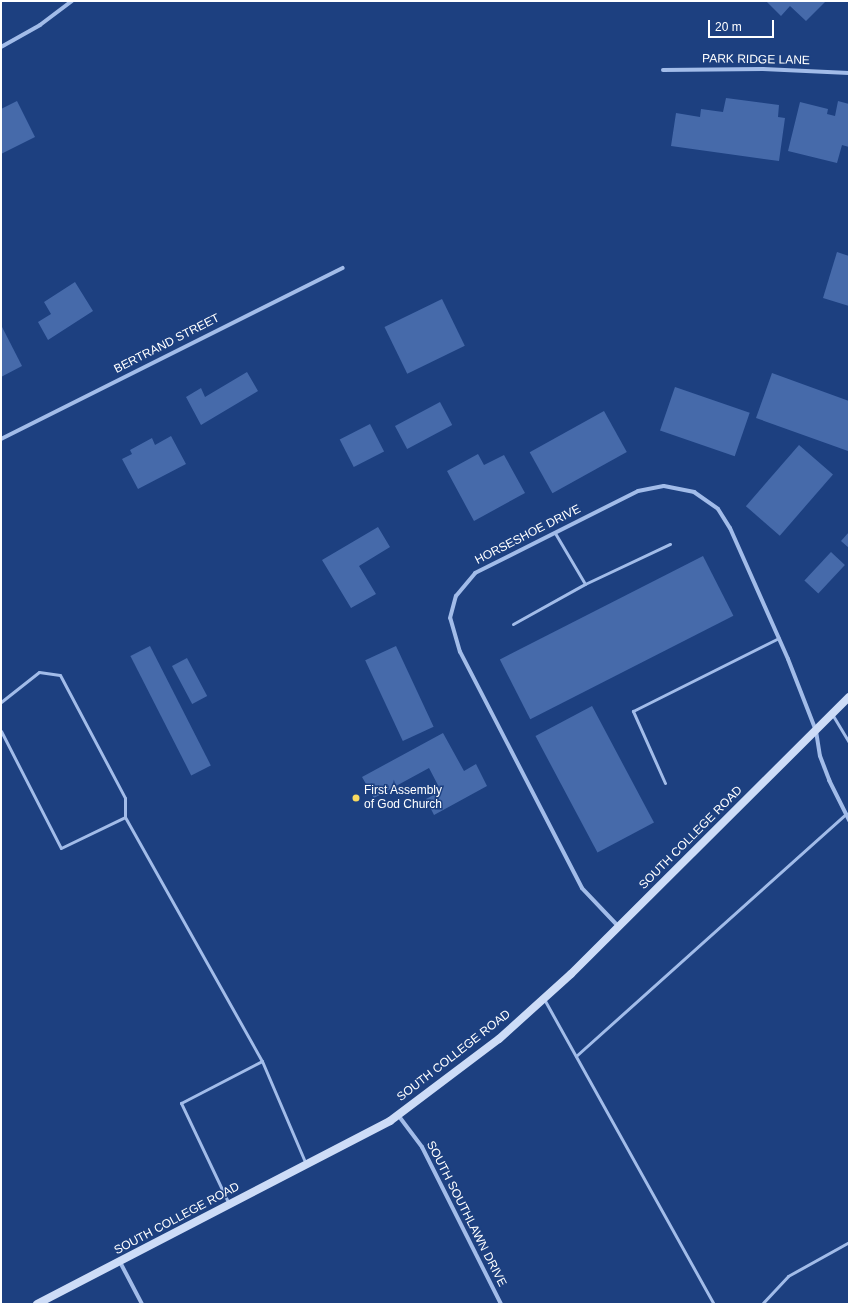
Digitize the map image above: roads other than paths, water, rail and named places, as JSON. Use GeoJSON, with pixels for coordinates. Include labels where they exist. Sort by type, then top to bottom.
{"type":"FeatureCollection","features":[{"type":"Feature","properties":{"kind":"main road","name":"SOUTH COLLEGE ROAD"},"geometry":{"type":"LineString","coordinates":[[37,1304],[229,1204],[307,1166],[398,1115],[499,1040],[619,927],[849,697]]}},
{"type":"Feature","properties":{"kind":"street"},"geometry":{"type":"LineString","coordinates":[[1,47],[40,25],[72,1]]}},
{"type":"Feature","properties":{"kind":"street","name":"PARK RIDGE LANE"},"geometry":{"type":"LineString","coordinates":[[663,70],[763,69],[849,73]]}},
{"type":"Feature","properties":{"kind":"street","name":"BERTRAND STREET"},"geometry":{"type":"LineString","coordinates":[[1,439],[343,268]]}},
{"type":"Feature","properties":{"kind":"street","name":"HORSESHOE DRIVE"},"geometry":{"type":"LineString","coordinates":[[619,927],[582,888],[460,652],[451,627],[452,602],[467,580],[475,573],[651,487],[673,486],[694,492],[718,509],[730,528],[778,638],[816,731],[820,756],[849,820]]}},
{"type":"Feature","properties":{"kind":"street","name":"SOUTH SOUTHLAWN DRIVE"},"geometry":{"type":"LineString","coordinates":[[398,1115],[422,1147],[501,1304]]}},
{"type":"Feature","properties":{"kind":"street"},"geometry":{"type":"LineString","coordinates":[[120,1262],[142,1304]]}},
{"type":"Feature","properties":{"kind":"lane"},"geometry":{"type":"LineString","coordinates":[[555,533],[585,584]]}},
{"type":"Feature","properties":{"kind":"lane"},"geometry":{"type":"LineString","coordinates":[[513,624],[585,584],[670,544]]}},
{"type":"Feature","properties":{"kind":"lane"},"geometry":{"type":"LineString","coordinates":[[665,783],[633,711],[778,638]]}},
{"type":"Feature","properties":{"kind":"lane"},"geometry":{"type":"LineString","coordinates":[[1,702],[39,672],[60,675],[125,798],[125,817],[262,1061],[307,1166]]}},
{"type":"Feature","properties":{"kind":"lane"},"geometry":{"type":"LineString","coordinates":[[832,714],[849,742]]}},
{"type":"Feature","properties":{"kind":"lane"},"geometry":{"type":"LineString","coordinates":[[1,731],[61,848],[125,817]]}},
{"type":"Feature","properties":{"kind":"lane"},"geometry":{"type":"LineString","coordinates":[[576,1056],[846,814]]}},
{"type":"Feature","properties":{"kind":"lane"},"geometry":{"type":"LineString","coordinates":[[544,999],[714,1304]]}},
{"type":"Feature","properties":{"kind":"lane"},"geometry":{"type":"LineString","coordinates":[[229,1204],[181,1103],[262,1061]]}},
{"type":"Feature","properties":{"kind":"lane"},"geometry":{"type":"LineString","coordinates":[[762,1304],[788,1276],[849,1242]]}},
{"type":"Feature","properties":{"kind":"place","name":"First Assembly of God Church"},"geometry":{"type":"Point","coordinates":[356,798]}}]}
